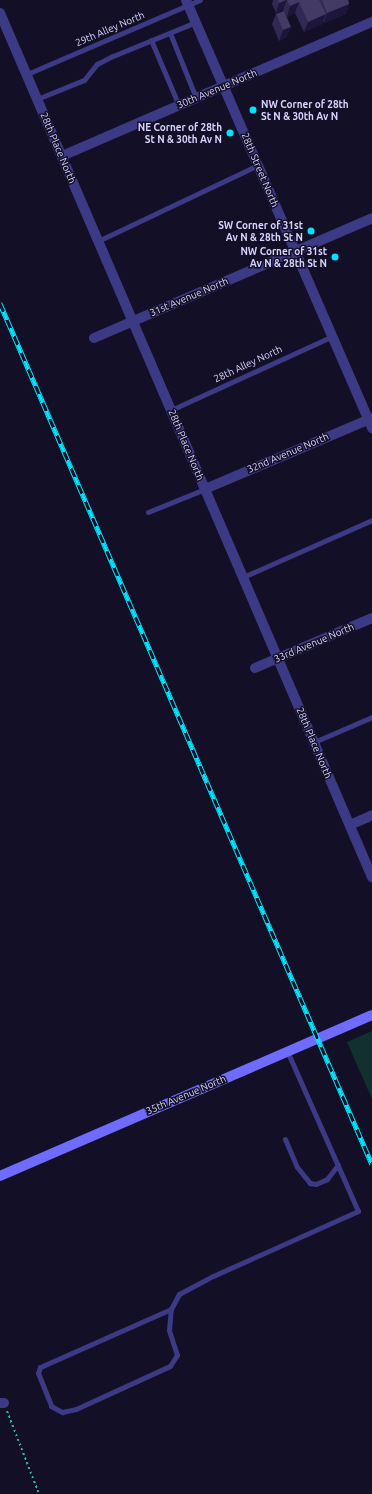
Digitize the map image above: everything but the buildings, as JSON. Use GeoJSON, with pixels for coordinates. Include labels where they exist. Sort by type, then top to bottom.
{"type":"FeatureCollection","features":[{"type":"Feature","properties":{"kind":"street","name":"28th Street North"},"geometry":{"type":"LineString","coordinates":[[187,2],[371,421]]}},
{"type":"Feature","properties":{"kind":"street","name":"28th Place North"},"geometry":{"type":"LineString","coordinates":[[0,13],[372,878]]}},
{"type":"Feature","properties":{"kind":"street","name":"30th Avenue North"},"geometry":{"type":"LineString","coordinates":[[62,156],[372,22]]}},
{"type":"Feature","properties":{"kind":"street","name":"31st Avenue North"},"geometry":{"type":"LineString","coordinates":[[94,338],[372,218]]}},
{"type":"Feature","properties":{"kind":"street","name":"32nd Avenue North"},"geometry":{"type":"LineString","coordinates":[[205,489],[371,421]]}},
{"type":"Feature","properties":{"kind":"street","name":"33rd Avenue North"},"geometry":{"type":"LineString","coordinates":[[255,668],[372,618]]}},
{"type":"Feature","properties":{"kind":"street"},"geometry":{"type":"LineString","coordinates":[[350,825],[372,816]]}},
{"type":"Feature","properties":{"kind":"street","name":"35th Avenue North"},"geometry":{"type":"LineString","coordinates":[[0,1176],[372,1015]]}},
{"type":"Feature","properties":{"kind":"lane","name":"29th Alley North"},"geometry":{"type":"LineString","coordinates":[[26,74],[187,2],[200,0]]}},
{"type":"Feature","properties":{"kind":"lane"},"geometry":{"type":"LineString","coordinates":[[37,99],[84,80],[97,64],[196,22]]}},
{"type":"Feature","properties":{"kind":"lane"},"geometry":{"type":"LineString","coordinates":[[170,33],[196,98]]}},
{"type":"Feature","properties":{"kind":"lane"},"geometry":{"type":"LineString","coordinates":[[151,40],[179,106]]}},
{"type":"Feature","properties":{"kind":"lane"},"geometry":{"type":"LineString","coordinates":[[98,241],[258,165]]}},
{"type":"Feature","properties":{"kind":"lane","name":"28th Alley North"},"geometry":{"type":"LineString","coordinates":[[171,410],[333,336]]}},
{"type":"Feature","properties":{"kind":"lane"},"geometry":{"type":"LineString","coordinates":[[148,512],[205,489]]}},
{"type":"Feature","properties":{"kind":"lane"},"geometry":{"type":"LineString","coordinates":[[242,577],[372,520]]}},
{"type":"Feature","properties":{"kind":"lane"},"geometry":{"type":"LineString","coordinates":[[314,742],[372,717]]}},
{"type":"Feature","properties":{"kind":"lane"},"geometry":{"type":"LineString","coordinates":[[171,1309],[40,1367],[38,1373],[51,1406],[62,1412],[76,1408],[170,1366],[177,1355],[169,1330],[171,1309],[179,1294],[213,1276],[358,1211],[287,1051]]}},
{"type":"Feature","properties":{"kind":"lane"},"geometry":{"type":"LineString","coordinates":[[285,1139],[297,1167],[310,1183],[316,1184],[327,1179],[338,1165]]}},
{"type":"Feature","properties":{"kind":"path"},"geometry":{"type":"LineString","coordinates":[[2,1403],[39,1494]]}},
{"type":"Feature","properties":{"kind":"green space"},"geometry":{"type":"Polygon","coordinates":[[[372,1031],[372,1099],[347,1042],[372,1031]]]}},
{"type":"Feature","properties":{"kind":"railway"},"geometry":{"type":"LineString","coordinates":[[0,303],[372,1164]]}},
{"type":"Feature","properties":{"kind":"place","name":"NW Corner of 28th St N & 30th Av N"},"geometry":{"type":"Point","coordinates":[253,110]}},
{"type":"Feature","properties":{"kind":"place","name":"NE Corner of 28th St N & 30th Av N"},"geometry":{"type":"Point","coordinates":[230,133]}},
{"type":"Feature","properties":{"kind":"place","name":"SW Corner of 31st Av N & 28th St N"},"geometry":{"type":"Point","coordinates":[311,231]}},
{"type":"Feature","properties":{"kind":"place","name":"NW Corner of 31st Av N & 28th St N"},"geometry":{"type":"Point","coordinates":[335,257]}}]}
